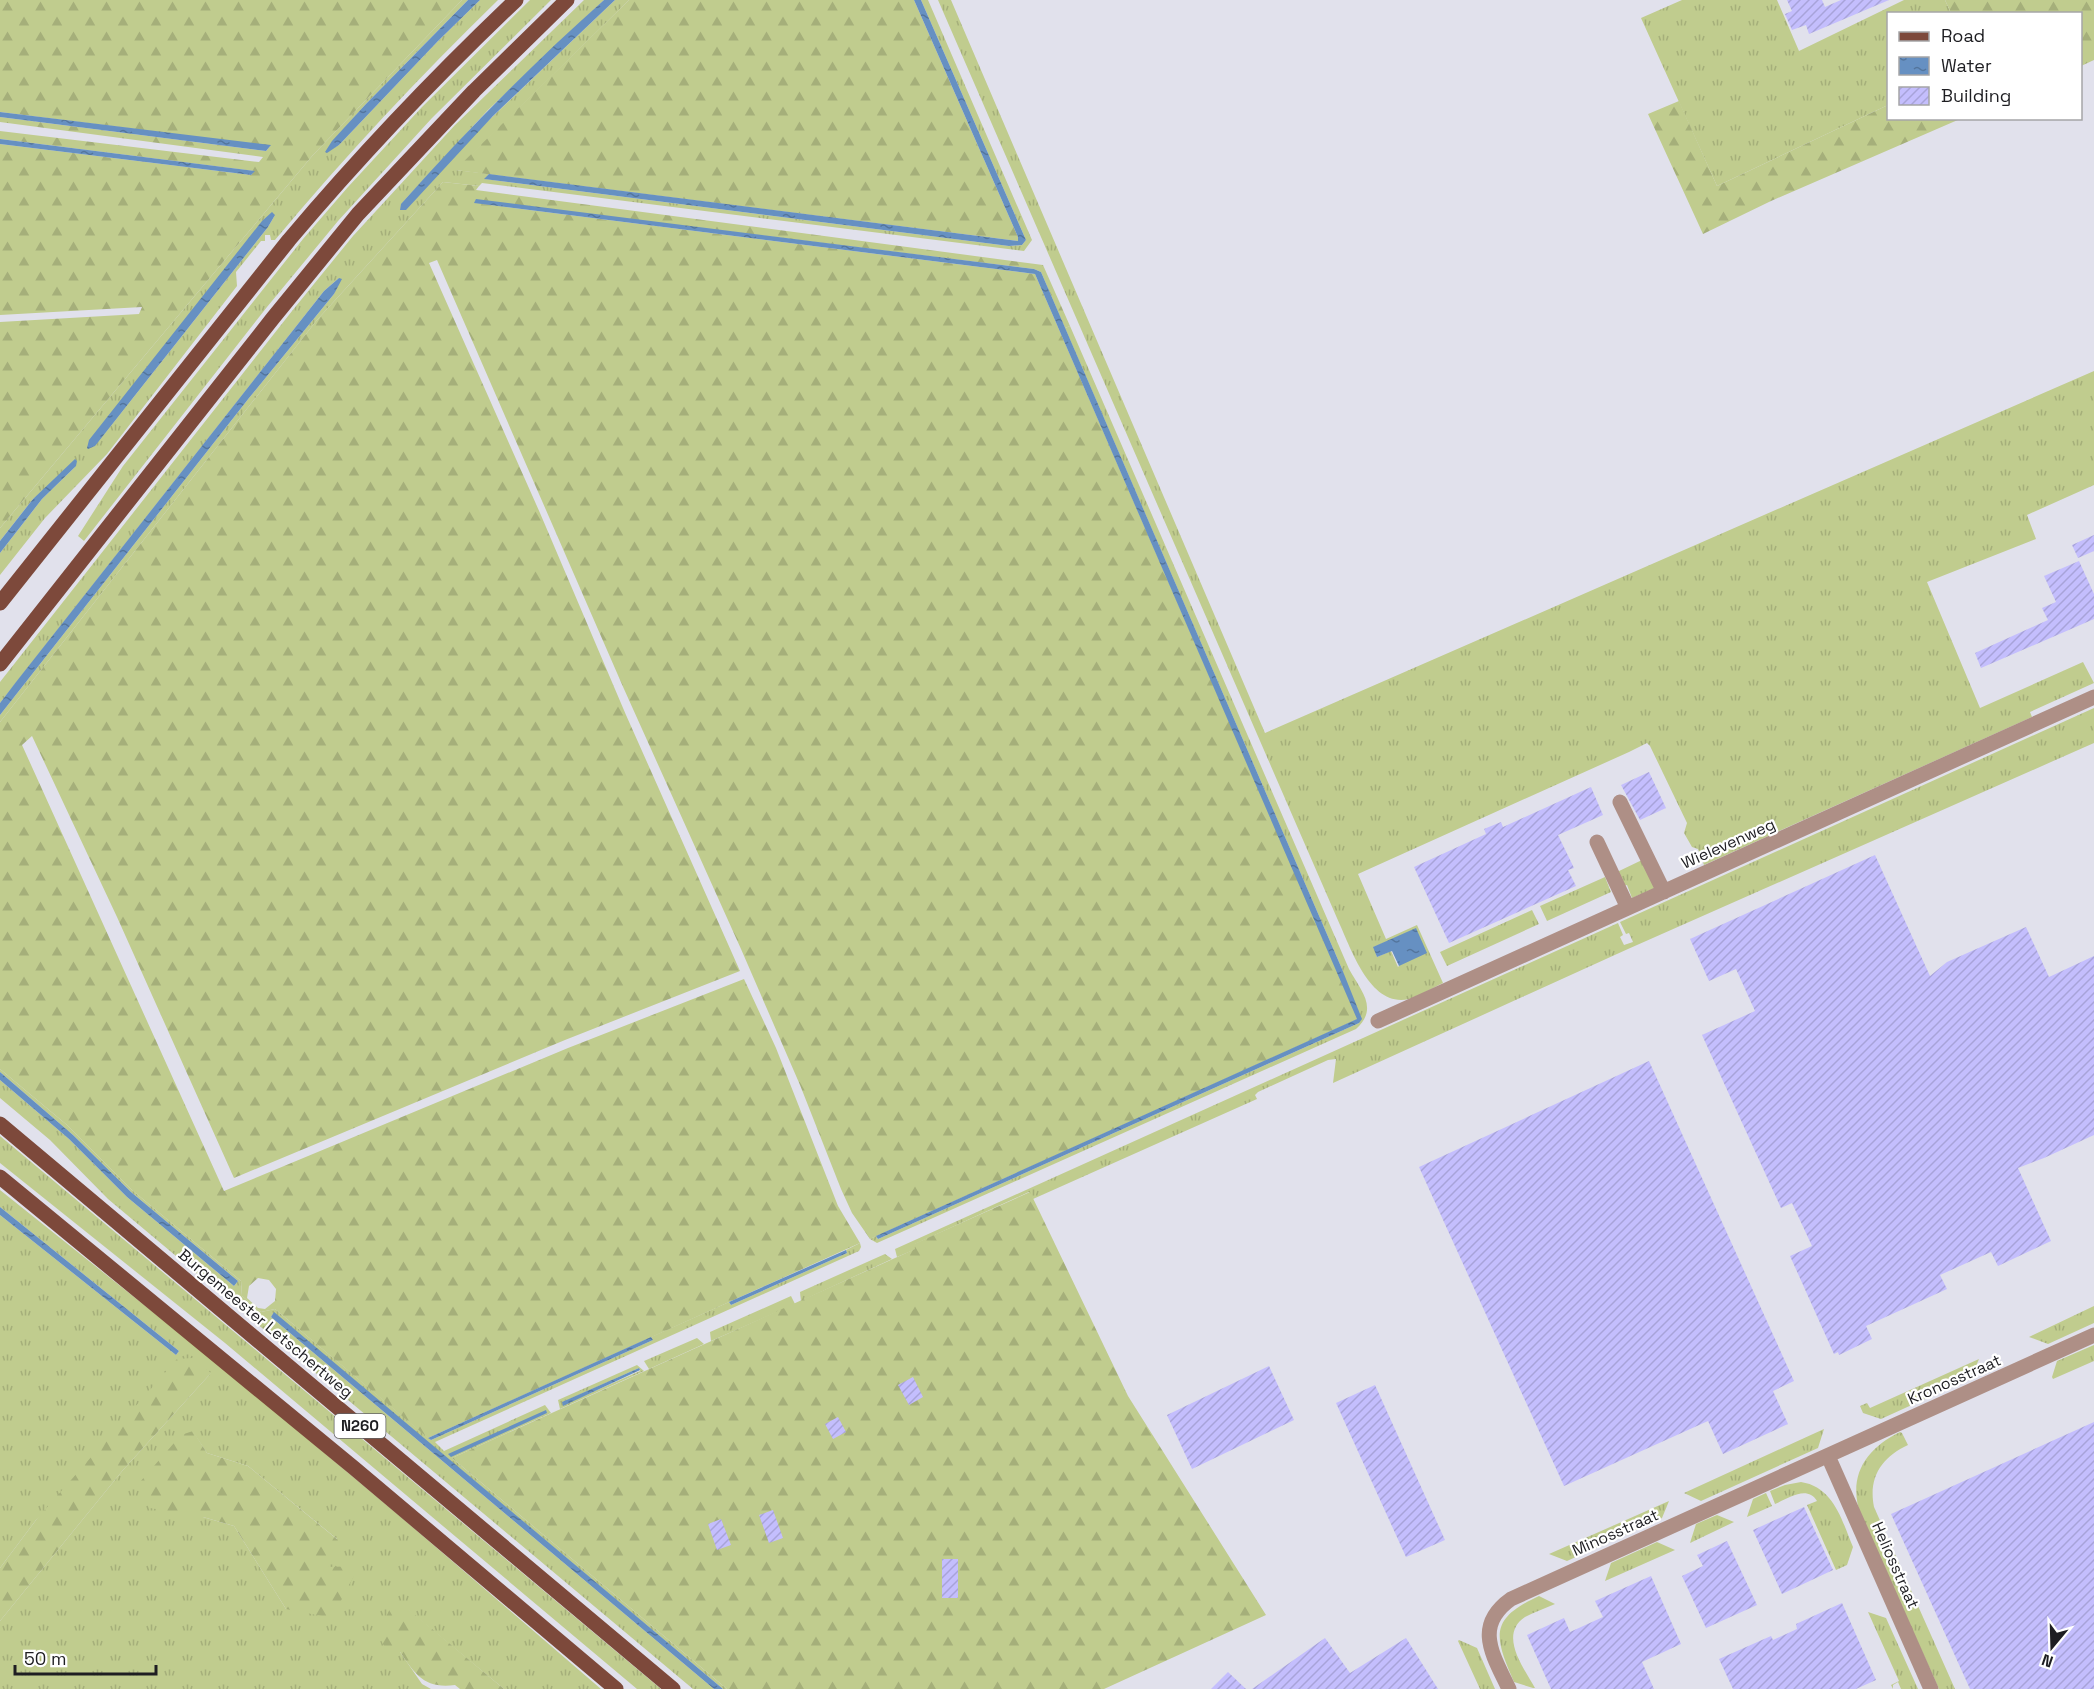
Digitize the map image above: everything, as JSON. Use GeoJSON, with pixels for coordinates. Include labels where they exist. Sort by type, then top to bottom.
{"type":"FeatureCollection","features":[{"type":"Feature","properties":{"kind":"main road"},"geometry":{"type":"LineString","coordinates":[[0,603],[333,188],[418,97],[516,0]]}},
{"type":"Feature","properties":{"kind":"main road"},"geometry":{"type":"LineString","coordinates":[[0,664],[358,214],[474,91],[567,0]]}},
{"type":"Feature","properties":{"kind":"main road","name":"Burgemeester Letschertweg"},"geometry":{"type":"LineString","coordinates":[[0,1124],[673,1689]]}},
{"type":"Feature","properties":{"kind":"main road","name":"N260"},"geometry":{"type":"LineString","coordinates":[[0,1178],[354,1468],[616,1689]]}},
{"type":"Feature","properties":{"kind":"street","name":"Wielevenweg"},"geometry":{"type":"LineString","coordinates":[[1378,1021],[2094,697]]}},
{"type":"Feature","properties":{"kind":"street"},"geometry":{"type":"LineString","coordinates":[[1620,802],[1664,892]]}},
{"type":"Feature","properties":{"kind":"street"},"geometry":{"type":"LineString","coordinates":[[1598,842],[1628,908]]}},
{"type":"Feature","properties":{"kind":"street","name":"Kronosstraat"},"geometry":{"type":"LineString","coordinates":[[1828,1456],[2094,1335]]}},
{"type":"Feature","properties":{"kind":"street","name":"Minosstraat"},"geometry":{"type":"LineString","coordinates":[[1509,1689],[1490,1646],[1489,1632],[1492,1617],[1501,1606],[1511,1599],[1828,1456]]}},
{"type":"Feature","properties":{"kind":"street","name":"Heliosstraat"},"geometry":{"type":"LineString","coordinates":[[1828,1456],[1931,1689]]}},
{"type":"Feature","properties":{"kind":"green space"},"geometry":{"type":"Polygon","coordinates":[[[0,0],[462,0],[313,155],[0,528],[0,322],[139,314],[142,307],[0,315],[0,144],[251,175],[254,171],[0,139],[0,131],[259,162],[263,157],[0,122],[0,117],[266,151],[270,146],[0,112],[0,0]]]}},
{"type":"Feature","properties":{"kind":"green space"},"geometry":{"type":"Polygon","coordinates":[[[462,0],[468,0],[365,105],[326,152],[339,145],[480,0],[498,0],[384,117],[275,240],[271,240],[270,235],[265,235],[265,241],[261,241],[236,272],[237,286],[107,454],[45,518],[0,575],[0,553],[42,499],[76,466],[33,499],[0,541],[0,528],[313,155],[462,0]],[[275,215],[95,446],[268,227],[275,215]]]}},
{"type":"Feature","properties":{"kind":"green space"},"geometry":{"type":"Polygon","coordinates":[[[530,0],[551,0],[432,118],[338,221],[267,307],[84,541],[78,536],[123,466],[303,239],[422,107],[530,0]]]}},
{"type":"Feature","properties":{"kind":"green space"},"geometry":{"type":"Polygon","coordinates":[[[584,0],[604,0],[488,110],[401,204],[615,0],[629,0],[456,170],[489,174],[485,179],[1009,246],[1022,245],[1026,240],[921,0],[928,0],[1032,240],[1024,251],[482,183],[479,186],[443,182],[317,320],[0,722],[0,715],[249,398],[334,294],[339,278],[324,291],[0,703],[0,682],[292,311],[353,236],[455,125],[584,0]]]}},
{"type":"Feature","properties":{"kind":"green space"},"geometry":{"type":"Polygon","coordinates":[[[629,0],[914,0],[1018,241],[455,170],[629,0]]]}},
{"type":"Feature","properties":{"kind":"green space"},"geometry":{"type":"Polygon","coordinates":[[[938,0],[951,0],[1265,733],[2094,371],[2094,485],[2027,515],[2036,539],[1927,582],[1980,708],[2083,662],[2094,683],[2030,712],[2032,717],[1704,865],[1698,849],[1692,847],[1684,833],[1687,823],[1647,743],[1358,874],[1386,939],[1417,925],[1443,983],[1409,999],[1396,999],[1384,995],[1374,986],[1357,962],[938,0]],[[1416,929],[1374,947],[1377,957],[1391,951],[1399,966],[1416,929]]]}},
{"type":"Feature","properties":{"kind":"green space"},"geometry":{"type":"Polygon","coordinates":[[[1682,0],[1777,0],[1799,51],[1904,0],[1945,0],[1951,12],[1887,12],[1887,105],[1717,186],[1641,18],[1682,0]]]}},
{"type":"Feature","properties":{"kind":"green space"},"geometry":{"type":"Polygon","coordinates":[[[1945,0],[2094,0],[2094,60],[2082,66],[2082,12],[1951,12],[1945,0]]]}},
{"type":"Feature","properties":{"kind":"green space"},"geometry":{"type":"Polygon","coordinates":[[[1679,101],[1717,186],[1887,105],[1887,120],[1958,120],[1771,201],[1703,234],[1648,114],[1679,101]]]}},
{"type":"Feature","properties":{"kind":"green space"},"geometry":{"type":"Polygon","coordinates":[[[443,182],[479,186],[476,190],[1043,265],[1070,326],[1065,328],[1041,272],[1034,269],[668,224],[474,203],[1035,274],[1358,1019],[870,1239],[852,1213],[841,1189],[800,1085],[741,949],[624,689],[437,260],[429,263],[740,971],[565,1040],[234,1178],[117,917],[32,736],[22,745],[224,1191],[568,1048],[744,979],[776,1048],[838,1206],[860,1243],[428,1438],[275,1309],[261,1312],[242,1296],[241,1281],[132,1190],[67,1125],[0,1069],[0,722],[317,320],[443,182]],[[258,1278],[249,1286],[247,1298],[258,1308],[265,1309],[275,1301],[276,1289],[269,1280],[258,1278]]]}},
{"type":"Feature","properties":{"kind":"green space"},"geometry":{"type":"Polygon","coordinates":[[[1070,326],[1349,969],[1363,992],[1366,999],[1366,1014],[1356,1029],[877,1243],[870,1239],[876,1236],[878,1239],[1359,1023],[1342,969],[1065,328],[1070,326]]]}},
{"type":"Feature","properties":{"kind":"green space"},"geometry":{"type":"Polygon","coordinates":[[[2094,708],[2094,743],[1628,949],[1333,1083],[1336,1059],[1328,1060],[1258,1092],[1255,1095],[1257,1099],[1033,1199],[1029,1192],[915,1244],[916,1249],[897,1257],[895,1249],[1618,923],[1624,945],[1633,942],[1620,922],[2094,708]]]}},
{"type":"Feature","properties":{"kind":"green space"},"geometry":{"type":"Polygon","coordinates":[[[1642,860],[1655,888],[1632,898],[1627,885],[1623,886],[1617,872],[1642,860]]]}},
{"type":"Feature","properties":{"kind":"green space"},"geometry":{"type":"Polygon","coordinates":[[[1605,877],[1611,892],[1547,921],[1540,906],[1605,877]]]}},
{"type":"Feature","properties":{"kind":"green space"},"geometry":{"type":"Polygon","coordinates":[[[1532,910],[1539,924],[1447,966],[1440,952],[1532,910]]]}},
{"type":"Feature","properties":{"kind":"green space"},"geometry":{"type":"Polygon","coordinates":[[[0,1069],[67,1125],[132,1190],[241,1281],[242,1296],[261,1312],[275,1309],[431,1440],[653,1340],[651,1337],[729,1302],[731,1305],[847,1253],[846,1250],[860,1243],[859,1251],[435,1442],[444,1451],[545,1405],[551,1413],[452,1458],[727,1689],[723,1689],[274,1313],[271,1317],[714,1689],[693,1689],[108,1199],[50,1140],[0,1098],[0,1080],[69,1139],[127,1197],[234,1286],[238,1281],[131,1192],[73,1135],[0,1072],[0,1069]]]}},
{"type":"Feature","properties":{"kind":"green space"},"geometry":{"type":"Polygon","coordinates":[[[0,1136],[661,1689],[637,1689],[225,1343],[0,1163],[0,1136]]]}},
{"type":"Feature","properties":{"kind":"green space"},"geometry":{"type":"Polygon","coordinates":[[[0,1190],[228,1372],[601,1689],[504,1689],[395,1599],[400,1652],[422,1684],[431,1689],[0,1689],[0,1621],[123,1470],[211,1373],[36,1520],[0,1568],[0,1215],[176,1355],[179,1351],[0,1207],[0,1190]],[[193,1432],[203,1517],[234,1526],[286,1609],[327,1567],[337,1539],[248,1466],[207,1453],[193,1432]]]}},
{"type":"Feature","properties":{"kind":"green space"},"geometry":{"type":"Polygon","coordinates":[[[1030,1192],[1128,1396],[1266,1615],[1104,1689],[727,1689],[452,1458],[915,1249],[914,1244],[1030,1192]]]}},
{"type":"Feature","properties":{"kind":"green space"},"geometry":{"type":"Polygon","coordinates":[[[885,1254],[892,1259],[801,1301],[800,1292],[885,1254]]]}},
{"type":"Feature","properties":{"kind":"green space"},"geometry":{"type":"Polygon","coordinates":[[[791,1296],[795,1304],[711,1341],[710,1332],[791,1296]]]}},
{"type":"Feature","properties":{"kind":"green space"},"geometry":{"type":"Polygon","coordinates":[[[2094,1306],[2094,1323],[2048,1344],[2029,1337],[2094,1306]]]}},
{"type":"Feature","properties":{"kind":"green space"},"geometry":{"type":"Polygon","coordinates":[[[697,1338],[704,1344],[649,1369],[644,1361],[697,1338]]]}},
{"type":"Feature","properties":{"kind":"green space"},"geometry":{"type":"Polygon","coordinates":[[[2094,1345],[2094,1361],[2053,1379],[2057,1361],[2094,1345]]]}},
{"type":"Feature","properties":{"kind":"green space"},"geometry":{"type":"Polygon","coordinates":[[[192,1358],[211,1373],[123,1470],[0,1621],[0,1568],[36,1520],[177,1359],[192,1358]]]}},
{"type":"Feature","properties":{"kind":"green space"},"geometry":{"type":"Polygon","coordinates":[[[1979,1359],[1971,1378],[1881,1419],[1863,1413],[1860,1406],[1867,1403],[1870,1408],[1979,1359]]]}},
{"type":"Feature","properties":{"kind":"green space"},"geometry":{"type":"Polygon","coordinates":[[[637,1365],[644,1371],[560,1409],[558,1400],[637,1365]],[[639,1368],[563,1402],[563,1405],[640,1371],[639,1368]]]}},
{"type":"Feature","properties":{"kind":"green space"},"geometry":{"type":"Polygon","coordinates":[[[1824,1429],[1818,1448],[1701,1501],[1684,1493],[1824,1429]]]}},
{"type":"Feature","properties":{"kind":"green space"},"geometry":{"type":"Polygon","coordinates":[[[193,1431],[207,1453],[248,1466],[338,1540],[328,1567],[359,1566],[332,1618],[286,1609],[234,1526],[203,1517],[150,1508],[140,1482],[181,1435],[193,1431]]]}},
{"type":"Feature","properties":{"kind":"green space"},"geometry":{"type":"Polygon","coordinates":[[[1900,1432],[1908,1445],[1891,1456],[1879,1469],[1873,1486],[1874,1507],[1955,1689],[1939,1689],[1861,1516],[1857,1502],[1856,1489],[1862,1466],[1877,1447],[1900,1432]]]}},
{"type":"Feature","properties":{"kind":"green space"},"geometry":{"type":"Polygon","coordinates":[[[1801,1482],[1822,1491],[1840,1516],[1853,1547],[1847,1565],[1836,1570],[1807,1505],[1817,1501],[1813,1496],[1798,1494],[1775,1504],[1770,1491],[1801,1482]]]}},
{"type":"Feature","properties":{"kind":"green space"},"geometry":{"type":"Polygon","coordinates":[[[1766,1493],[1772,1506],[1747,1517],[1753,1499],[1766,1493]]]}},
{"type":"Feature","properties":{"kind":"green space"},"geometry":{"type":"Polygon","coordinates":[[[1669,1501],[1662,1518],[1567,1561],[1549,1554],[1669,1501]]]}},
{"type":"Feature","properties":{"kind":"green space"},"geometry":{"type":"Polygon","coordinates":[[[1717,1515],[1734,1522],[1690,1543],[1696,1524],[1717,1515]]]}},
{"type":"Feature","properties":{"kind":"green space"},"geometry":{"type":"Polygon","coordinates":[[[1657,1542],[1675,1550],[1605,1581],[1611,1563],[1657,1542]]]}},
{"type":"Feature","properties":{"kind":"green space"},"geometry":{"type":"Polygon","coordinates":[[[1539,1596],[1555,1604],[1525,1617],[1517,1624],[1513,1642],[1520,1661],[1535,1688],[1533,1688],[1514,1682],[1502,1652],[1500,1630],[1511,1613],[1539,1596]]]}},
{"type":"Feature","properties":{"kind":"green space"},"geometry":{"type":"Polygon","coordinates":[[[395,1598],[504,1689],[460,1689],[455,1685],[435,1685],[416,1673],[400,1652],[386,1650],[378,1634],[395,1598]]]}},
{"type":"Feature","properties":{"kind":"green space"},"geometry":{"type":"Polygon","coordinates":[[[1868,1612],[1886,1618],[1918,1689],[1901,1689],[1898,1682],[1893,1685],[1893,1689],[1891,1685],[1899,1681],[1868,1612]]]}},
{"type":"Feature","properties":{"kind":"green space"},"geometry":{"type":"Polygon","coordinates":[[[1459,1640],[1477,1648],[1495,1689],[1480,1689],[1459,1640]]]}},
{"type":"Feature","properties":{"kind":"water"},"geometry":{"type":"Polygon","coordinates":[[[468,0],[480,0],[339,145],[325,152],[365,105],[468,0]]]}},
{"type":"Feature","properties":{"kind":"water"},"geometry":{"type":"Polygon","coordinates":[[[604,0],[615,0],[493,116],[406,210],[400,210],[401,204],[474,125],[604,0]]]}},
{"type":"Feature","properties":{"kind":"water"},"geometry":{"type":"Polygon","coordinates":[[[914,0],[921,0],[1026,240],[1022,245],[1009,246],[484,179],[489,174],[1018,241],[914,0]]]}},
{"type":"Feature","properties":{"kind":"water"},"geometry":{"type":"Polygon","coordinates":[[[0,112],[271,145],[266,151],[0,117],[0,112]]]}},
{"type":"Feature","properties":{"kind":"water"},"geometry":{"type":"Polygon","coordinates":[[[0,139],[255,171],[251,175],[0,144],[0,139]]]}},
{"type":"Feature","properties":{"kind":"water"},"geometry":{"type":"Polygon","coordinates":[[[476,199],[1034,269],[1041,272],[1342,969],[1362,1019],[1359,1023],[878,1239],[876,1236],[1357,1019],[1035,274],[474,203],[476,199]]]}},
{"type":"Feature","properties":{"kind":"water"},"geometry":{"type":"Polygon","coordinates":[[[272,212],[275,215],[268,227],[95,446],[88,449],[89,440],[262,221],[272,212]]]}},
{"type":"Feature","properties":{"kind":"water"},"geometry":{"type":"Polygon","coordinates":[[[339,278],[342,279],[334,294],[249,398],[0,715],[0,703],[16,682],[324,291],[339,278]]]}},
{"type":"Feature","properties":{"kind":"water"},"geometry":{"type":"Polygon","coordinates":[[[75,459],[76,466],[42,499],[0,553],[0,541],[33,499],[75,459]]]}},
{"type":"Feature","properties":{"kind":"water"},"geometry":{"type":"Polygon","coordinates":[[[1416,928],[1427,953],[1399,966],[1392,951],[1377,957],[1373,947],[1416,928]]]}},
{"type":"Feature","properties":{"kind":"water"},"geometry":{"type":"Polygon","coordinates":[[[0,1072],[73,1135],[131,1192],[238,1281],[234,1286],[127,1197],[69,1139],[0,1080],[0,1072]]]}},
{"type":"Feature","properties":{"kind":"water"},"geometry":{"type":"Polygon","coordinates":[[[0,1207],[179,1351],[176,1355],[0,1215],[0,1207]]]}},
{"type":"Feature","properties":{"kind":"water"},"geometry":{"type":"Polygon","coordinates":[[[846,1250],[847,1253],[731,1305],[729,1302],[846,1250]]]}},
{"type":"Feature","properties":{"kind":"water"},"geometry":{"type":"Polygon","coordinates":[[[274,1312],[723,1689],[714,1689],[271,1317],[274,1312]]]}},
{"type":"Feature","properties":{"kind":"water"},"geometry":{"type":"Polygon","coordinates":[[[651,1337],[653,1340],[431,1440],[428,1438],[651,1337]]]}},
{"type":"Feature","properties":{"kind":"water"},"geometry":{"type":"Polygon","coordinates":[[[639,1368],[640,1370],[563,1406],[562,1402],[639,1368]]]}},
{"type":"Feature","properties":{"kind":"water"},"geometry":{"type":"Polygon","coordinates":[[[546,1410],[547,1413],[451,1457],[448,1454],[546,1410]]]}},
{"type":"Feature","properties":{"kind":"building"},"geometry":{"type":"Polygon","coordinates":[[[1787,0],[1822,0],[1825,7],[1841,0],[1889,0],[1809,34],[1806,25],[1792,30],[1785,14],[1792,11],[1787,0]]]}},
{"type":"Feature","properties":{"kind":"building"},"geometry":{"type":"Polygon","coordinates":[[[2094,535],[2094,551],[2078,558],[2072,545],[2094,535]]]}},
{"type":"Feature","properties":{"kind":"building"},"geometry":{"type":"Polygon","coordinates":[[[2079,561],[2094,594],[2094,619],[1981,668],[1975,653],[2048,620],[2042,608],[2056,602],[2044,576],[2079,561]]]}},
{"type":"Feature","properties":{"kind":"building"},"geometry":{"type":"Polygon","coordinates":[[[1649,772],[1666,808],[1640,820],[1621,785],[1649,772]]]}},
{"type":"Feature","properties":{"kind":"building"},"geometry":{"type":"Polygon","coordinates":[[[1591,787],[1603,815],[1558,835],[1574,868],[1568,870],[1576,886],[1449,943],[1414,867],[1486,834],[1484,829],[1501,822],[1503,827],[1591,787]]]}},
{"type":"Feature","properties":{"kind":"building"},"geometry":{"type":"Polygon","coordinates":[[[1875,855],[1930,976],[1947,962],[2026,927],[2049,977],[2094,956],[2094,1135],[2018,1168],[2051,1241],[1998,1266],[1991,1252],[1940,1275],[1947,1289],[1866,1326],[1872,1339],[1839,1355],[1838,1352],[1834,1354],[1790,1256],[1812,1246],[1792,1203],[1781,1208],[1702,1035],[1755,1011],[1736,969],[1709,981],[1690,939],[1875,855]]]}},
{"type":"Feature","properties":{"kind":"building"},"geometry":{"type":"Polygon","coordinates":[[[1649,1061],[1794,1381],[1773,1391],[1788,1424],[1723,1454],[1708,1421],[1564,1486],[1419,1167],[1649,1061]]]}},
{"type":"Feature","properties":{"kind":"building"},"geometry":{"type":"Polygon","coordinates":[[[1269,1366],[1294,1420],[1192,1469],[1167,1415],[1269,1366]]]}},
{"type":"Feature","properties":{"kind":"building"},"geometry":{"type":"Polygon","coordinates":[[[913,1377],[923,1397],[909,1405],[898,1385],[913,1377]]]}},
{"type":"Feature","properties":{"kind":"building"},"geometry":{"type":"Polygon","coordinates":[[[1375,1385],[1445,1540],[1406,1557],[1336,1403],[1375,1385]]]}},
{"type":"Feature","properties":{"kind":"building"},"geometry":{"type":"Polygon","coordinates":[[[838,1417],[846,1432],[833,1439],[825,1424],[838,1417]]]}},
{"type":"Feature","properties":{"kind":"building"},"geometry":{"type":"Polygon","coordinates":[[[2094,1422],[2094,1689],[1970,1689],[1891,1514],[2094,1422]]]}},
{"type":"Feature","properties":{"kind":"building"},"geometry":{"type":"Polygon","coordinates":[[[1804,1507],[1833,1570],[1782,1594],[1753,1530],[1804,1507]]]}},
{"type":"Feature","properties":{"kind":"building"},"geometry":{"type":"Polygon","coordinates":[[[773,1510],[783,1538],[769,1543],[759,1515],[773,1510]]]}},
{"type":"Feature","properties":{"kind":"building"},"geometry":{"type":"Polygon","coordinates":[[[721,1519],[731,1545],[717,1550],[708,1524],[721,1519]]]}},
{"type":"Feature","properties":{"kind":"building"},"geometry":{"type":"Polygon","coordinates":[[[1727,1541],[1757,1605],[1706,1628],[1682,1576],[1703,1566],[1697,1555],[1727,1541]]]}},
{"type":"Feature","properties":{"kind":"building"},"geometry":{"type":"Polygon","coordinates":[[[942,1559],[958,1559],[958,1598],[942,1598],[942,1559]]]}},
{"type":"Feature","properties":{"kind":"building"},"geometry":{"type":"Polygon","coordinates":[[[1651,1576],[1681,1644],[1642,1662],[1654,1689],[1551,1689],[1527,1635],[1564,1618],[1570,1632],[1603,1617],[1595,1601],[1651,1576]]]}},
{"type":"Feature","properties":{"kind":"building"},"geometry":{"type":"Polygon","coordinates":[[[1842,1603],[1876,1680],[1856,1689],[1733,1689],[1719,1659],[1771,1636],[1773,1640],[1797,1629],[1796,1624],[1842,1603]]]}},
{"type":"Feature","properties":{"kind":"building"},"geometry":{"type":"Polygon","coordinates":[[[1325,1638],[1350,1673],[1406,1638],[1438,1689],[1252,1689],[1325,1638]]]}},
{"type":"Feature","properties":{"kind":"building"},"geometry":{"type":"Polygon","coordinates":[[[1228,1672],[1246,1689],[1211,1689],[1228,1672]]]}}]}
